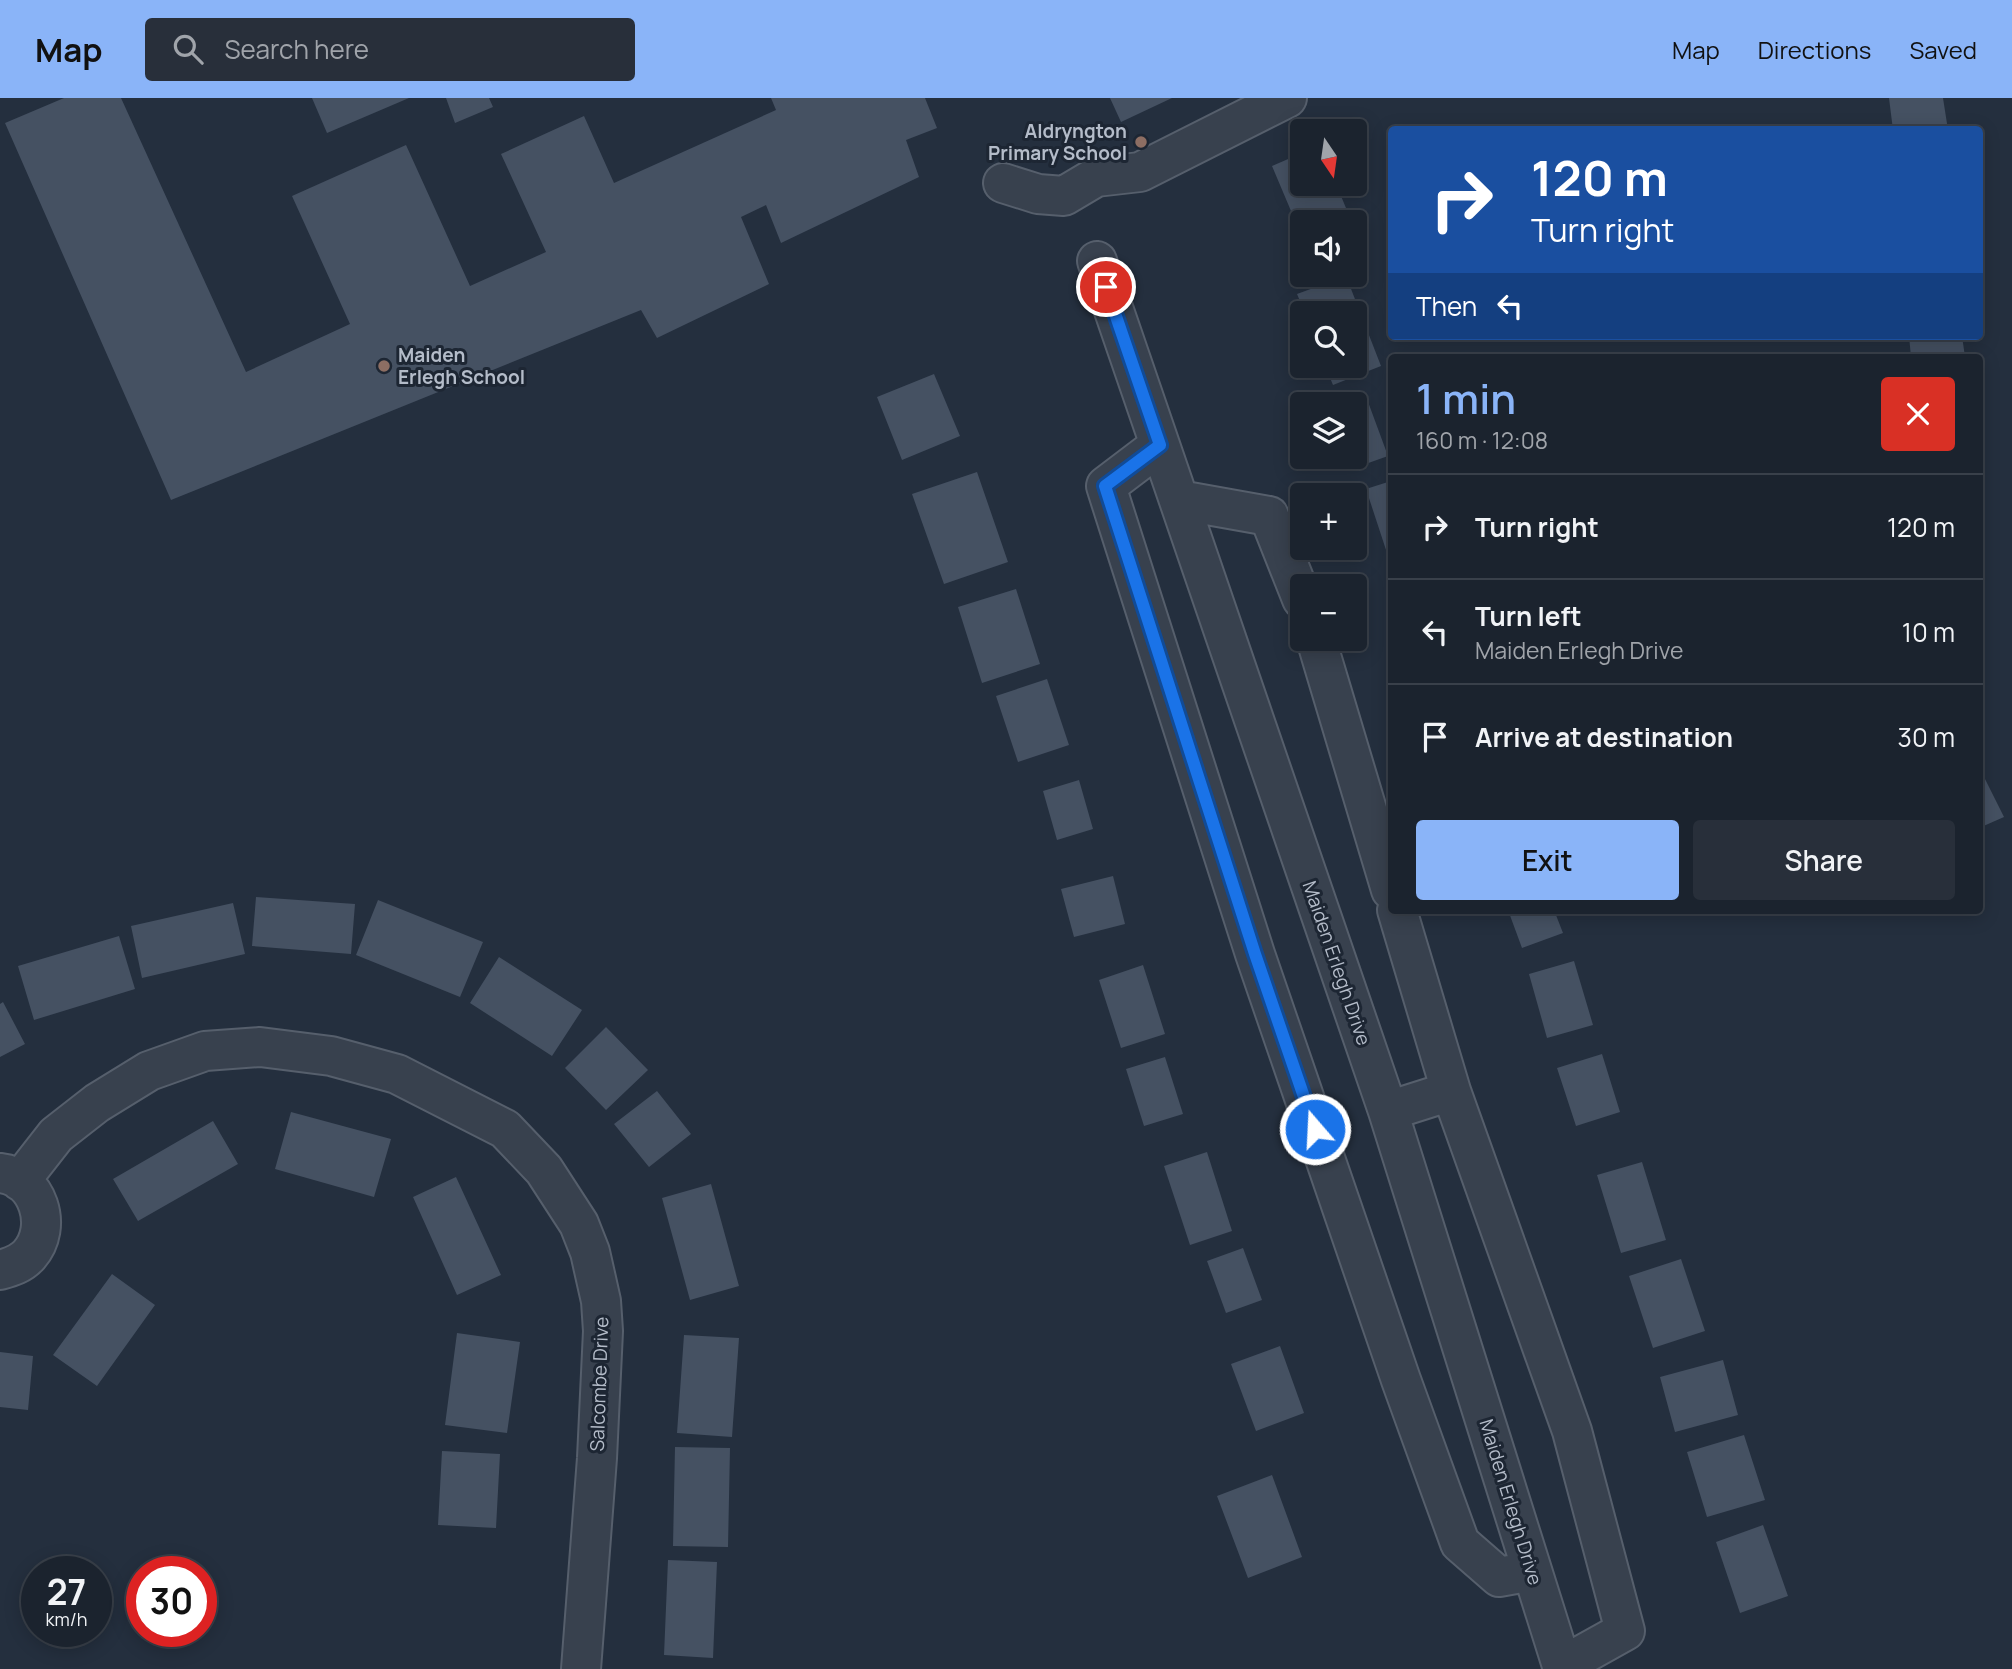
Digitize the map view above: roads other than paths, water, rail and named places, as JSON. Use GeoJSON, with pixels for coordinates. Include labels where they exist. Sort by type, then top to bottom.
{"type":"FeatureCollection","features":[{"type":"Feature","properties":{"kind":"street"},"geometry":{"type":"LineString","coordinates":[[1003,183],[1038,194],[1064,196],[1096,177],[1140,172],[1287,98]]}},
{"type":"Feature","properties":{"kind":"street","name":"Maiden Erlegh Drive"},"geometry":{"type":"LineString","coordinates":[[1097,261],[1388,1111],[1563,1667]]}},
{"type":"Feature","properties":{"kind":"street"},"geometry":{"type":"LineString","coordinates":[[1160,445],[1105,486],[1255,954],[1401,1380],[1460,1543],[1499,1577],[1532,1571]]}},
{"type":"Feature","properties":{"kind":"street"},"geometry":{"type":"LineString","coordinates":[[1179,500],[1269,516],[1292,574]]}},
{"type":"Feature","properties":{"kind":"street"},"geometry":{"type":"LineString","coordinates":[[1320,651],[1388,880]]}},
{"type":"Feature","properties":{"kind":"street"},"geometry":{"type":"LineString","coordinates":[[1398,914],[1451,1091],[1572,1431],[1625,1632],[1563,1667]]}},
{"type":"Feature","properties":{"kind":"street","name":"Salcombe Drive"},"geometry":{"type":"LineString","coordinates":[[0,1270],[16,1265],[29,1255],[38,1241],[42,1224],[40,1208],[33,1193],[10,1177],[56,1135],[97,1103],[149,1071],[205,1051],[260,1047],[331,1056],[397,1074],[505,1129],[544,1170],[579,1224],[590,1252],[601,1301],[603,1331],[597,1458],[580,1669]]}},
{"type":"Feature","properties":{"kind":"street"},"geometry":{"type":"LineString","coordinates":[[1388,1111],[1451,1091]]}},
{"type":"Feature","properties":{"kind":"place","name":"Aldryngton Primary School"},"geometry":{"type":"Point","coordinates":[1141,142]}},
{"type":"Feature","properties":{"kind":"place","name":"Maiden Erlegh School"},"geometry":{"type":"Point","coordinates":[384,366]}}]}
